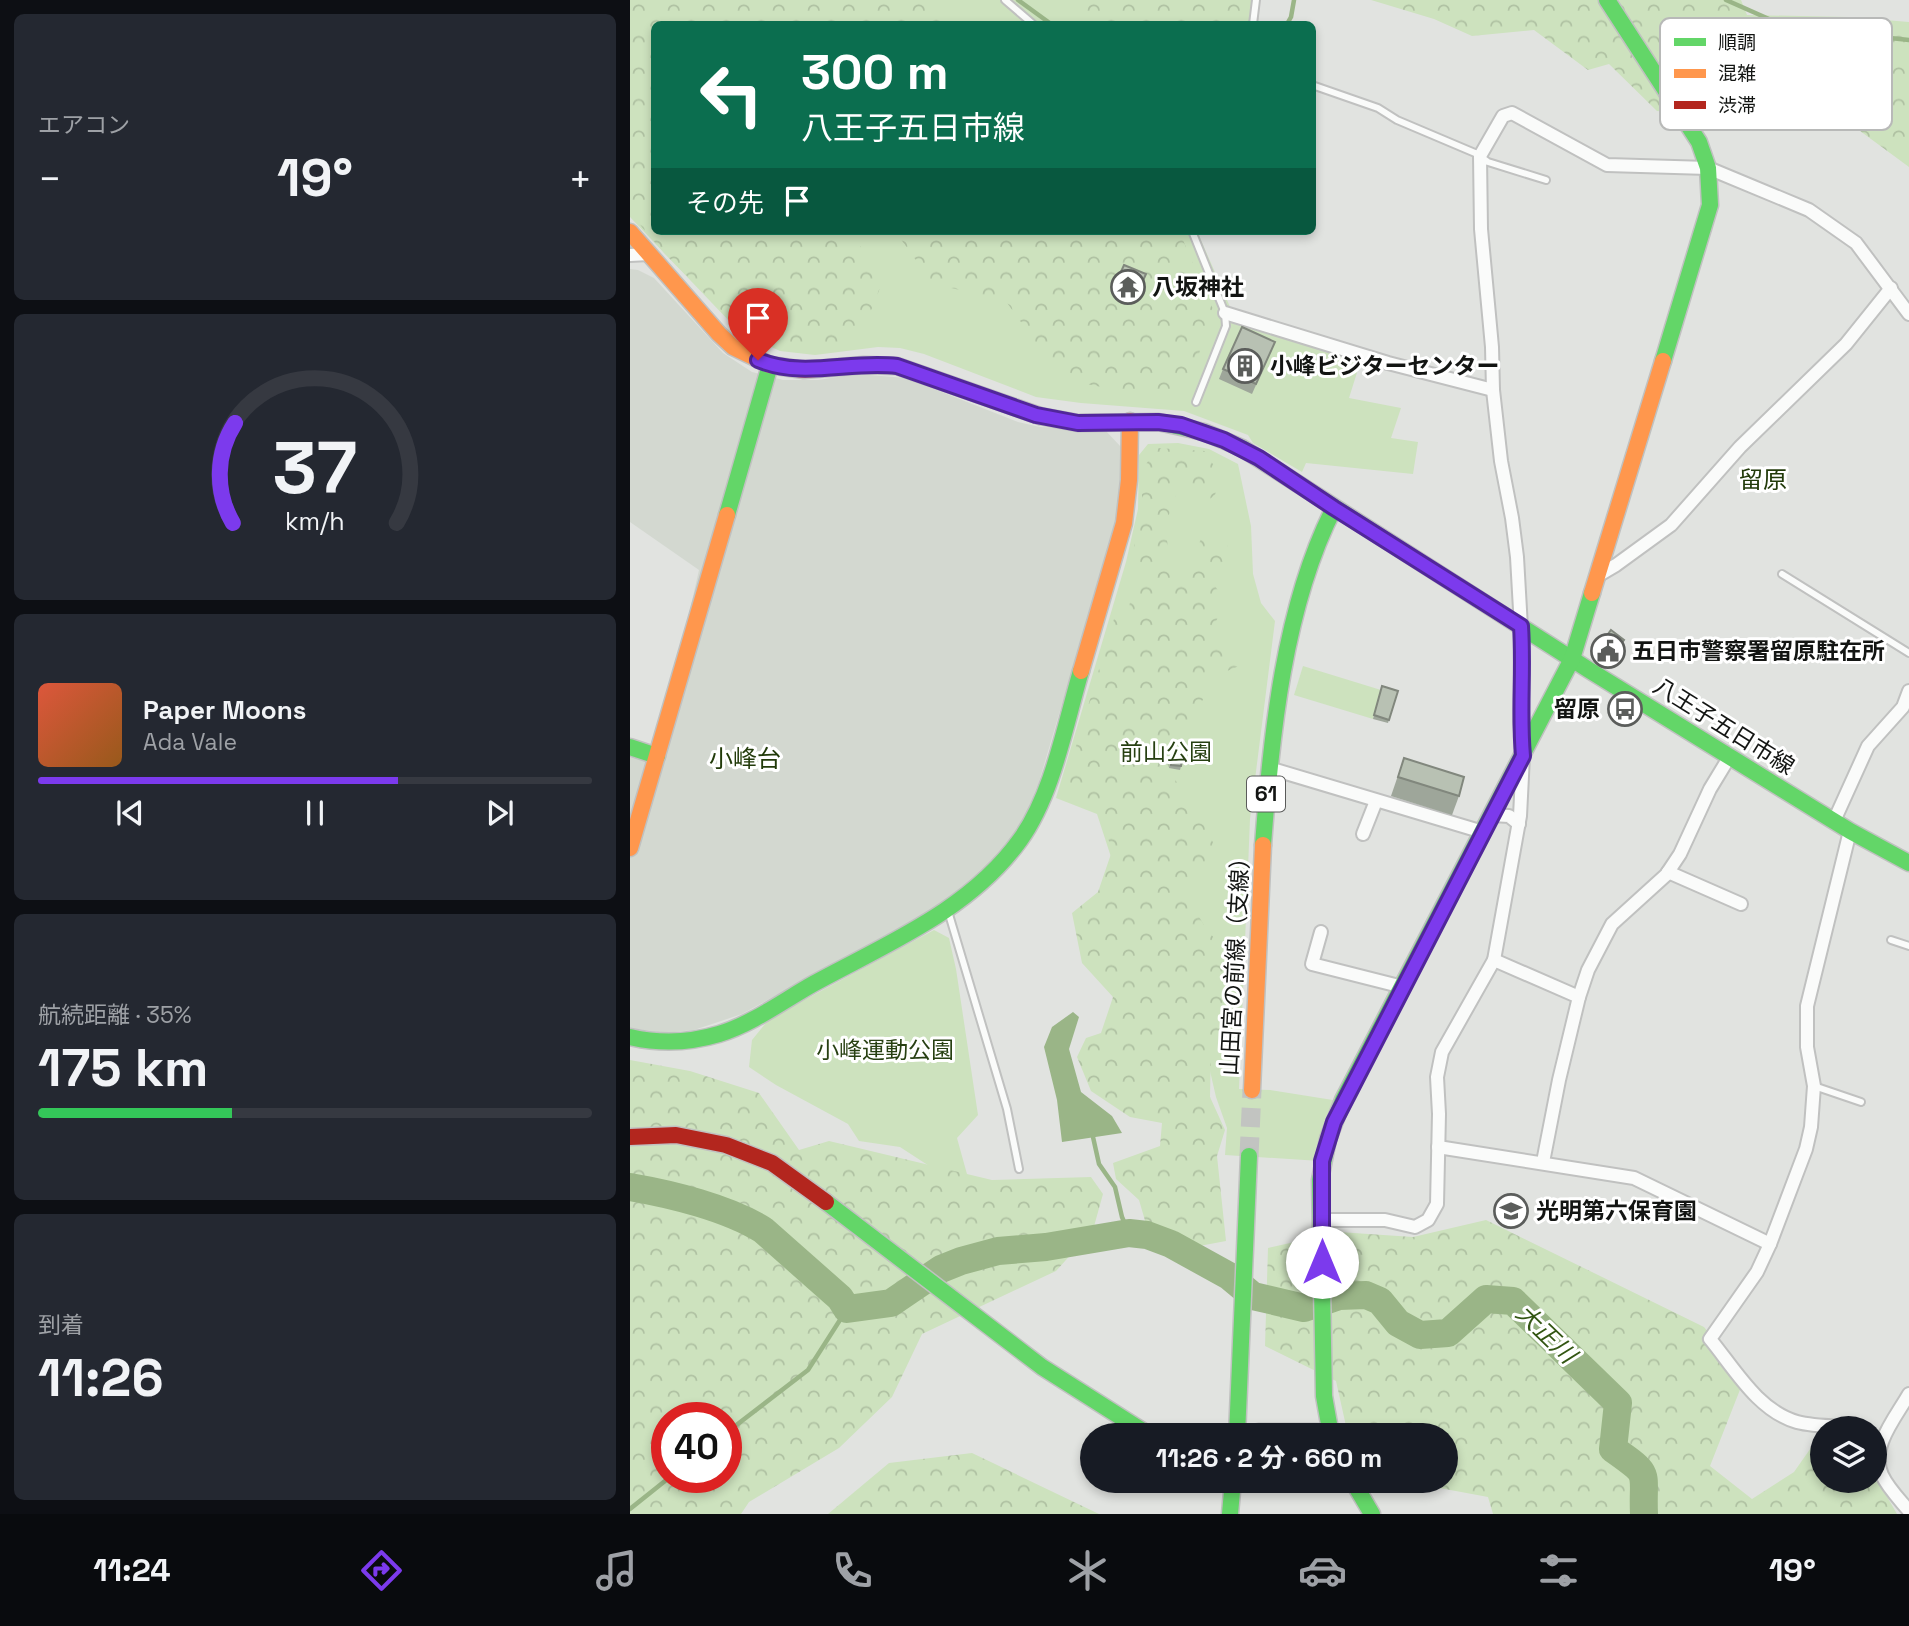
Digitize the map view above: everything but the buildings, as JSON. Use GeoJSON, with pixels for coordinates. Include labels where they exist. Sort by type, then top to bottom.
{"type":"FeatureCollection","features":[{"type":"Feature","properties":{"kind":"street"},"geometry":{"type":"LineString","coordinates":[[1606,0],[1660,81]]}},
{"type":"Feature","properties":{"kind":"street"},"geometry":{"type":"LineString","coordinates":[[1322,1220],[1385,1220],[1415,1227],[1428,1220],[1437,1204],[1437,1077],[1441,1052],[1494,960],[1519,824],[1523,756],[1520,721],[1523,666],[1521,626],[1514,531],[1501,461],[1493,390],[1492,347],[1481,229],[1480,156],[1503,117],[1512,113],[1607,165],[1708,168],[1809,209],[1856,243],[1909,314]]}},
{"type":"Feature","properties":{"kind":"street"},"geometry":{"type":"LineString","coordinates":[[1329,1423],[1324,1396],[1320,1180],[1328,1138],[1343,1100],[1572,659],[1709,212],[1711,193],[1708,168],[1693,130]]}},
{"type":"Feature","properties":{"kind":"street","name":"八王子五日市線"},"geometry":{"type":"LineString","coordinates":[[630,232],[726,340],[747,355],[770,365],[804,370],[897,366],[1036,415],[1078,423],[1130,421],[1181,425],[1224,440],[1259,458],[1572,659],[1850,831],[1909,863]]}},
{"type":"Feature","properties":{"kind":"street"},"geometry":{"type":"LineString","coordinates":[[630,255],[649,254]]}},
{"type":"Feature","properties":{"kind":"street"},"geometry":{"type":"LineString","coordinates":[[1599,575],[1671,525],[1740,447],[1846,344],[1891,288]]}},
{"type":"Feature","properties":{"kind":"street"},"geometry":{"type":"LineString","coordinates":[[1225,313],[1388,363],[1493,390]]}},
{"type":"Feature","properties":{"kind":"street"},"geometry":{"type":"LineString","coordinates":[[630,848],[770,365]]}},
{"type":"Feature","properties":{"kind":"street"},"geometry":{"type":"LineString","coordinates":[[630,1037],[680,1042],[706,1039],[730,1030],[947,909],[987,880],[1004,862],[1027,829],[1044,796],[1124,523],[1129,480],[1130,421]]}},
{"type":"Feature","properties":{"kind":"street","name":"山田宮の前線（支線）"},"geometry":{"type":"LineString","coordinates":[[1252,1090],[1265,804],[1280,689],[1314,553],[1334,508]]}},
{"type":"Feature","properties":{"kind":"street"},"geometry":{"type":"LineString","coordinates":[[1834,821],[1868,746],[1906,708],[1909,691]]}},
{"type":"Feature","properties":{"kind":"street"},"geometry":{"type":"LineString","coordinates":[[630,747],[657,756]]}},
{"type":"Feature","properties":{"kind":"street"},"geometry":{"type":"LineString","coordinates":[[1543,1162],[1559,1080],[1588,970],[1612,924],[1668,872],[1680,854],[1710,789],[1730,756]]}},
{"type":"Feature","properties":{"kind":"street"},"geometry":{"type":"LineString","coordinates":[[1269,768],[1483,832]]}},
{"type":"Feature","properties":{"kind":"street"},"geometry":{"type":"LineString","coordinates":[[1363,834],[1376,801]]}},
{"type":"Feature","properties":{"kind":"street"},"geometry":{"type":"LineString","coordinates":[[1492,815],[1509,816],[1519,824]]}},
{"type":"Feature","properties":{"kind":"street"},"geometry":{"type":"LineString","coordinates":[[1810,1423],[1798,1422],[1774,1411],[1758,1398],[1710,1339],[1757,1272],[1806,1150],[1811,1127],[1814,1086],[1807,1047],[1807,1006],[1850,831]]}},
{"type":"Feature","properties":{"kind":"street"},"geometry":{"type":"LineString","coordinates":[[1668,872],[1741,904]]}},
{"type":"Feature","properties":{"kind":"street"},"geometry":{"type":"LineString","coordinates":[[1321,932],[1312,964],[1403,987]]}},
{"type":"Feature","properties":{"kind":"street"},"geometry":{"type":"LineString","coordinates":[[1494,960],[1579,997]]}},
{"type":"Feature","properties":{"kind":"street"},"geometry":{"type":"LineString","coordinates":[[630,1137],[676,1135],[702,1139],[726,1144],[772,1163],[891,1250],[1042,1367],[1130,1423]]}},
{"type":"Feature","properties":{"kind":"street"},"geometry":{"type":"LineString","coordinates":[[1438,1147],[1634,1178],[1770,1244]]}},
{"type":"Feature","properties":{"kind":"street"},"geometry":{"type":"LineString","coordinates":[[1239,1423],[1249,1156]]}},
{"type":"Feature","properties":{"kind":"street"},"geometry":{"type":"LineString","coordinates":[[1887,1422],[1909,1394]]}},
{"type":"Feature","properties":{"kind":"street"},"geometry":{"type":"LineString","coordinates":[[1887,1482],[1909,1511]]}},
{"type":"Feature","properties":{"kind":"street"},"geometry":{"type":"LineString","coordinates":[[1230,1514],[1232,1493]]}},
{"type":"Feature","properties":{"kind":"street"},"geometry":{"type":"LineString","coordinates":[[1360,1493],[1372,1514]]}},
{"type":"Feature","properties":{"kind":"lane"},"geometry":{"type":"LineString","coordinates":[[1005,0],[1030,21]]}},
{"type":"Feature","properties":{"kind":"lane"},"geometry":{"type":"LineString","coordinates":[[1253,21],[1256,0]]}},
{"type":"Feature","properties":{"kind":"lane"},"geometry":{"type":"LineString","coordinates":[[1316,86],[1378,108],[1397,120],[1488,162],[1546,180]]}},
{"type":"Feature","properties":{"kind":"lane"},"geometry":{"type":"LineString","coordinates":[[1194,235],[1225,313],[1226,326],[1196,402]]}},
{"type":"Feature","properties":{"kind":"lane"},"geometry":{"type":"LineString","coordinates":[[1782,574],[1909,653]]}},
{"type":"Feature","properties":{"kind":"lane"},"geometry":{"type":"LineString","coordinates":[[947,909],[1007,1110],[1019,1169]]}},
{"type":"Feature","properties":{"kind":"lane"},"geometry":{"type":"LineString","coordinates":[[1891,940],[1909,946]]}},
{"type":"Feature","properties":{"kind":"lane"},"geometry":{"type":"LineString","coordinates":[[1814,1086],[1861,1102]]}},
{"type":"Feature","properties":{"kind":"shaded area"},"geometry":{"type":"Polygon","coordinates":[[[630,269],[654,278],[723,353],[752,372],[783,380],[818,380],[857,374],[906,378],[1018,422],[1040,427],[1105,430],[1121,447],[1119,511],[1039,782],[1023,821],[992,866],[962,893],[742,1014],[694,1030],[665,1033],[630,1028],[630,747],[657,755],[699,570],[630,522],[630,269]]]}},
{"type":"Feature","properties":{"kind":"shaded area"},"geometry":{"type":"Polygon","coordinates":[[[1073,1012],[1079,1017],[1069,1049],[1081,1092],[1112,1116],[1122,1133],[1062,1142],[1057,1100],[1044,1047],[1052,1027],[1073,1012]]]}},
{"type":"Feature","properties":{"kind":"green space"},"geometry":{"type":"Polygon","coordinates":[[[630,0],[1259,0],[1258,21],[651,21],[651,235],[1199,235],[1237,323],[1360,363],[1349,398],[1401,408],[1391,438],[1418,442],[1413,474],[1306,463],[1302,472],[1253,443],[1248,435],[1184,411],[1036,397],[924,354],[900,348],[878,347],[815,355],[780,351],[754,339],[731,323],[630,217],[630,0]]]}},
{"type":"Feature","properties":{"kind":"green space"},"geometry":{"type":"Polygon","coordinates":[[[630,0],[928,0],[953,21],[651,21],[651,235],[855,235],[880,288],[864,328],[833,346],[801,346],[766,338],[737,326],[664,253],[630,213],[630,0]]]}},
{"type":"Feature","properties":{"kind":"green space"},"geometry":{"type":"Polygon","coordinates":[[[1078,0],[1254,0],[1250,21],[1092,21],[1078,0]]]}},
{"type":"Feature","properties":{"kind":"green space"},"geometry":{"type":"Polygon","coordinates":[[[1371,0],[1741,0],[1747,15],[1861,18],[1660,18],[1660,111],[1609,64],[1588,70],[1534,30],[1472,36],[1434,19],[1371,0]]]}},
{"type":"Feature","properties":{"kind":"green space"},"geometry":{"type":"Polygon","coordinates":[[[1892,21],[1909,22],[1909,167],[1859,130],[1892,130],[1892,21]]]}},
{"type":"Feature","properties":{"kind":"green space"},"geometry":{"type":"Polygon","coordinates":[[[898,235],[1181,235],[1213,309],[1194,370],[1167,392],[1116,390],[1062,379],[1005,300],[933,284],[898,235]]]}},
{"type":"Feature","properties":{"kind":"green space","name":"前山公園"},"geometry":{"type":"Polygon","coordinates":[[[1178,443],[1209,449],[1238,464],[1251,526],[1253,574],[1261,603],[1275,621],[1250,819],[1239,1089],[1270,1090],[1339,1101],[1320,1161],[1225,1155],[1227,1128],[1216,1097],[1196,1010],[1111,857],[1097,814],[1056,798],[1126,562],[1138,509],[1139,455],[1148,444],[1178,443]]]}},
{"type":"Feature","properties":{"kind":"green space"},"geometry":{"type":"Polygon","coordinates":[[[1157,448],[1205,451],[1220,476],[1215,495],[1199,507],[1183,480],[1169,514],[1168,547],[1174,572],[1190,562],[1201,539],[1221,534],[1232,554],[1225,569],[1208,575],[1226,603],[1210,632],[1236,646],[1239,666],[1213,677],[1190,728],[1171,753],[1172,776],[1200,812],[1214,845],[1187,896],[1205,927],[1228,955],[1228,1018],[1211,1051],[1210,1097],[1225,1130],[1217,1156],[1226,1241],[1194,1247],[1146,1224],[1139,1200],[1116,1179],[1113,1163],[1160,1146],[1162,1123],[1130,1117],[1091,1091],[1077,1057],[1086,1038],[1101,1033],[1113,997],[1082,963],[1072,913],[1098,892],[1112,851],[1101,815],[1077,800],[1069,781],[1074,753],[1114,619],[1128,611],[1139,563],[1132,558],[1142,507],[1142,470],[1157,448]]]}},
{"type":"Feature","properties":{"kind":"green space"},"geometry":{"type":"Polygon","coordinates":[[[1303,666],[1381,690],[1373,719],[1294,695],[1303,666]]]}},
{"type":"Feature","properties":{"kind":"green space","name":"小峰運動公園"},"geometry":{"type":"Polygon","coordinates":[[[934,930],[949,938],[978,1115],[957,1138],[970,1185],[963,1188],[900,1147],[859,1141],[848,1124],[776,1085],[749,1067],[752,1040],[769,1019],[934,930]]]}},
{"type":"Feature","properties":{"kind":"green space"},"geometry":{"type":"Polygon","coordinates":[[[630,1060],[690,1071],[759,1093],[799,1150],[829,1141],[992,1180],[1091,1177],[1103,1194],[1093,1230],[1056,1271],[922,1334],[892,1397],[839,1448],[749,1502],[741,1514],[630,1514],[630,1060]]]}},
{"type":"Feature","properties":{"kind":"green space"},"geometry":{"type":"Polygon","coordinates":[[[1486,1220],[1704,1327],[1745,1377],[1710,1466],[1752,1499],[1794,1472],[1810,1449],[1810,1493],[1885,1493],[1897,1514],[1493,1514],[1488,1497],[1458,1491],[1458,1423],[1345,1423],[1336,1381],[1265,1346],[1268,1248],[1339,1232],[1413,1237],[1486,1220]]]}},
{"type":"Feature","properties":{"kind":"green space"},"geometry":{"type":"Polygon","coordinates":[[[972,1453],[1099,1514],[828,1514],[889,1463],[972,1453]]]}},
{"type":"Feature","properties":{"kind":"waterway"},"geometry":{"type":"LineString","coordinates":[[1018,0],[1047,21]]}},
{"type":"Feature","properties":{"kind":"waterway"},"geometry":{"type":"LineString","coordinates":[[1289,21],[1294,0]]}},
{"type":"Feature","properties":{"kind":"waterway"},"geometry":{"type":"LineString","coordinates":[[1726,0],[1767,18]]}},
{"type":"Feature","properties":{"kind":"waterway"},"geometry":{"type":"LineString","coordinates":[[1892,38],[1909,40]]}},
{"type":"Feature","properties":{"kind":"waterway"},"geometry":{"type":"LineString","coordinates":[[1093,1137],[1099,1164],[1115,1187],[1129,1233]]}},
{"type":"Feature","properties":{"kind":"waterway","name":"大正川"},"geometry":{"type":"LineString","coordinates":[[630,1187],[699,1203],[749,1222],[763,1230],[840,1298],[847,1309],[891,1303],[941,1269],[998,1251],[1046,1247],[1129,1233],[1147,1235],[1171,1244],[1229,1276],[1253,1296],[1304,1308],[1339,1296],[1366,1295],[1380,1301],[1398,1323],[1420,1335],[1448,1333],[1486,1299],[1513,1301],[1618,1403],[1613,1449],[1640,1470],[1643,1476],[1644,1514]]}},
{"type":"Feature","properties":{"kind":"waterway"},"geometry":{"type":"LineString","coordinates":[[742,1421],[808,1370],[847,1309]]}},
{"type":"Feature","properties":{"kind":"waterway"},"geometry":{"type":"LineString","coordinates":[[630,1509],[651,1492]]}},
{"type":"Feature","properties":{"kind":"tunnel"},"geometry":{"type":"LineString","coordinates":[[1249,1156],[1252,1090]]}},
{"type":"Feature","properties":{"kind":"traffic: fast"},"geometry":{"type":"LineString","coordinates":[[1607,0],[1660,82]]}},
{"type":"Feature","properties":{"kind":"traffic: fast"},"geometry":{"type":"LineString","coordinates":[[1663,361],[1710,205],[1708,168],[1699,142],[1691,130]]}},
{"type":"Feature","properties":{"kind":"traffic: fast"},"geometry":{"type":"LineString","coordinates":[[727,515],[770,365]]}},
{"type":"Feature","properties":{"kind":"traffic: fast"},"geometry":{"type":"LineString","coordinates":[[1040,416],[1078,423],[1158,422],[1204,432],[1242,448],[1589,670],[1850,831],[1909,863]]}},
{"type":"Feature","properties":{"kind":"traffic: fast"},"geometry":{"type":"LineString","coordinates":[[1263,845],[1270,760],[1292,629],[1317,546],[1334,508]]}},
{"type":"Feature","properties":{"kind":"traffic: fast"},"geometry":{"type":"LineString","coordinates":[[1329,1423],[1324,1396],[1320,1180],[1328,1139],[1343,1100],[1572,659],[1592,593]]}},
{"type":"Feature","properties":{"kind":"traffic: fast"},"geometry":{"type":"LineString","coordinates":[[630,1037],[663,1042],[686,1041],[731,1030],[925,923],[977,886],[1000,865],[1020,840],[1041,802],[1050,781],[1081,671]]}},
{"type":"Feature","properties":{"kind":"traffic: fast"},"geometry":{"type":"LineString","coordinates":[[630,747],[657,756]]}},
{"type":"Feature","properties":{"kind":"traffic: fast"},"geometry":{"type":"LineString","coordinates":[[1238,1423],[1249,1156]]}},
{"type":"Feature","properties":{"kind":"traffic: fast"},"geometry":{"type":"LineString","coordinates":[[826,1202],[1042,1367],[1130,1423]]}},
{"type":"Feature","properties":{"kind":"traffic: fast"},"geometry":{"type":"LineString","coordinates":[[1230,1514],[1232,1493]]}},
{"type":"Feature","properties":{"kind":"traffic: fast"},"geometry":{"type":"LineString","coordinates":[[1360,1493],[1372,1514]]}},
{"type":"Feature","properties":{"kind":"traffic: slow"},"geometry":{"type":"LineString","coordinates":[[630,232],[719,334],[733,347],[770,365],[804,370],[864,365],[897,366],[1040,416]]}},
{"type":"Feature","properties":{"kind":"traffic: slow"},"geometry":{"type":"LineString","coordinates":[[1592,593],[1663,361]]}},
{"type":"Feature","properties":{"kind":"traffic: slow"},"geometry":{"type":"LineString","coordinates":[[1081,671],[1124,523],[1129,480],[1130,421]]}},
{"type":"Feature","properties":{"kind":"traffic: slow"},"geometry":{"type":"LineString","coordinates":[[630,848],[727,515]]}},
{"type":"Feature","properties":{"kind":"traffic: slow"},"geometry":{"type":"LineString","coordinates":[[1252,1090],[1263,845]]}},
{"type":"Feature","properties":{"kind":"traffic: jam"},"geometry":{"type":"LineString","coordinates":[[630,1137],[676,1135],[726,1145],[772,1163],[826,1202]]}},
{"type":"Feature","properties":{"kind":"place","name":"八坂神社"},"geometry":{"type":"Point","coordinates":[1128,287]}},
{"type":"Feature","properties":{"kind":"place","name":"小峰ビジターセンター"},"geometry":{"type":"Point","coordinates":[1245,366]}},
{"type":"Feature","properties":{"kind":"place","name":"五日市警察署留原駐在所"},"geometry":{"type":"Point","coordinates":[1608,651]}},
{"type":"Feature","properties":{"kind":"place","name":"留原"},"geometry":{"type":"Point","coordinates":[1625,709]}},
{"type":"Feature","properties":{"kind":"place","name":"光明第六保育園"},"geometry":{"type":"Point","coordinates":[1511,1211]}},
{"type":"Feature","properties":{"kind":"district","name":"留原"},"geometry":{"type":"Point","coordinates":[1763,480]}},
{"type":"Feature","properties":{"kind":"district","name":"小峰台"},"geometry":{"type":"Point","coordinates":[745,759]}},
{"type":"Feature","properties":{"kind":"route"},"geometry":{"type":"LineString","coordinates":[[758,360],[770,365],[804,370],[881,364],[897,366],[1025,412],[1058,420],[1078,423],[1158,422],[1204,432],[1259,458],[1521,626],[1523,666],[1520,721],[1523,756],[1334,1122],[1322,1161],[1320,1180],[1322,1262]]}}]}
